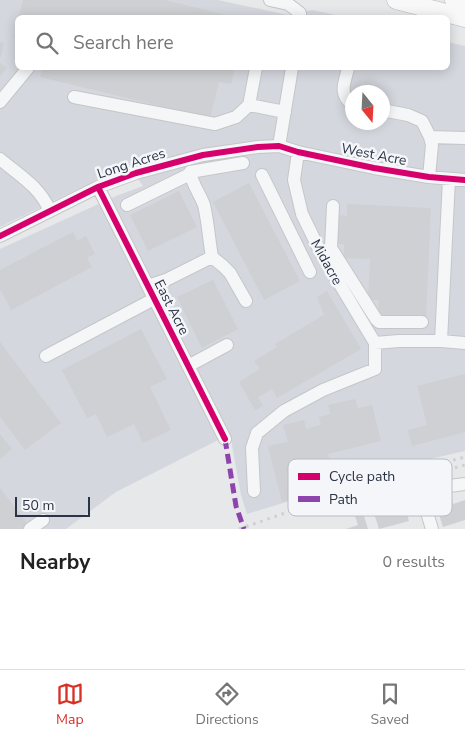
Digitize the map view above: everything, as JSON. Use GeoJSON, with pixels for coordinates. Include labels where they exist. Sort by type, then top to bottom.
{"type":"FeatureCollection","features":[{"type":"Feature","properties":{"kind":"highway"},"geometry":{"type":"LineString","coordinates":[[396,0],[465,18]]}},
{"type":"Feature","properties":{"kind":"highway"},"geometry":{"type":"LineString","coordinates":[[454,0],[465,3]]}},
{"type":"Feature","properties":{"kind":"street"},"geometry":{"type":"LineString","coordinates":[[270,0],[288,4],[300,15]]}},
{"type":"Feature","properties":{"kind":"street"},"geometry":{"type":"LineString","coordinates":[[0,102],[26,70]]}},
{"type":"Feature","properties":{"kind":"street"},"geometry":{"type":"LineString","coordinates":[[74,97],[215,124],[236,117],[249,105],[256,70]]}},
{"type":"Feature","properties":{"kind":"street"},"geometry":{"type":"LineString","coordinates":[[279,146],[292,70]]}},
{"type":"Feature","properties":{"kind":"street"},"geometry":{"type":"LineString","coordinates":[[345,96],[343,90],[348,70]]}},
{"type":"Feature","properties":{"kind":"street"},"geometry":{"type":"LineString","coordinates":[[249,105],[284,112]]}},
{"type":"Feature","properties":{"kind":"street"},"geometry":{"type":"LineString","coordinates":[[390,112],[408,115],[422,121],[432,144],[429,177]]}},
{"type":"Feature","properties":{"kind":"street"},"geometry":{"type":"LineString","coordinates":[[430,137],[465,138]]}},
{"type":"Feature","properties":{"kind":"street","name":"West Acre"},"geometry":{"type":"LineString","coordinates":[[279,146],[298,152],[374,168],[429,177],[465,180]]}},
{"type":"Feature","properties":{"kind":"street","name":"Long Acres"},"geometry":{"type":"LineString","coordinates":[[0,236],[98,187],[136,173],[203,155],[279,146]]}},
{"type":"Feature","properties":{"kind":"street","name":"Midacre"},"geometry":{"type":"LineString","coordinates":[[298,152],[294,180],[302,214],[326,250],[375,343]]}},
{"type":"Feature","properties":{"kind":"street"},"geometry":{"type":"LineString","coordinates":[[0,159],[37,189],[50,210]]}},
{"type":"Feature","properties":{"kind":"street"},"geometry":{"type":"LineString","coordinates":[[187,159],[190,173],[203,202],[208,221],[212,257],[230,273],[246,301]]}},
{"type":"Feature","properties":{"kind":"street"},"geometry":{"type":"LineString","coordinates":[[127,204],[190,173],[242,163]]}},
{"type":"Feature","properties":{"kind":"street"},"geometry":{"type":"LineString","coordinates":[[262,175],[310,272]]}},
{"type":"Feature","properties":{"kind":"street"},"geometry":{"type":"LineString","coordinates":[[441,341],[448,179]]}},
{"type":"Feature","properties":{"kind":"street","name":"East Acre"},"geometry":{"type":"LineString","coordinates":[[98,187],[225,439]]}},
{"type":"Feature","properties":{"kind":"street"},"geometry":{"type":"LineString","coordinates":[[332,206],[326,250],[376,320],[379,322],[422,322]]}},
{"type":"Feature","properties":{"kind":"street"},"geometry":{"type":"LineString","coordinates":[[285,221],[302,214]]}},
{"type":"Feature","properties":{"kind":"street"},"geometry":{"type":"LineString","coordinates":[[148,286],[166,280],[212,257]]}},
{"type":"Feature","properties":{"kind":"street"},"geometry":{"type":"LineString","coordinates":[[46,356],[154,298]]}},
{"type":"Feature","properties":{"kind":"street"},"geometry":{"type":"LineString","coordinates":[[254,491],[252,448],[256,433],[284,411],[322,390],[375,369],[375,343],[441,341],[465,343]]}},
{"type":"Feature","properties":{"kind":"street"},"geometry":{"type":"LineString","coordinates":[[188,366],[227,345]]}},
{"type":"Feature","properties":{"kind":"street"},"geometry":{"type":"LineString","coordinates":[[452,486],[465,484]]}},
{"type":"Feature","properties":{"kind":"street"},"geometry":{"type":"LineString","coordinates":[[428,516],[432,529]]}},
{"type":"Feature","properties":{"kind":"street"},"geometry":{"type":"LineString","coordinates":[[30,529],[43,520]]}},
{"type":"Feature","properties":{"kind":"shaded area"},"geometry":{"type":"Polygon","coordinates":[[[0,0],[218,0],[288,15],[15,15],[15,70],[450,70],[450,42],[465,46],[465,451],[430,459],[288,459],[288,502],[247,514],[241,495],[230,434],[116,492],[66,529],[0,529],[0,249],[116,196],[143,186],[130,167],[105,176],[0,227],[0,0]]]}},
{"type":"Feature","properties":{"kind":"shaded area"},"geometry":{"type":"Polygon","coordinates":[[[312,10],[336,15],[288,15],[312,10]]]}},
{"type":"Feature","properties":{"kind":"building"},"geometry":{"type":"Polygon","coordinates":[[[23,0],[165,0],[226,15],[19,15],[23,0]]]}},
{"type":"Feature","properties":{"kind":"building"},"geometry":{"type":"Polygon","coordinates":[[[0,42],[4,43],[1,57],[0,57],[0,42]]]}},
{"type":"Feature","properties":{"kind":"building"},"geometry":{"type":"Polygon","coordinates":[[[0,63],[7,68],[0,76],[0,63]]]}},
{"type":"Feature","properties":{"kind":"building"},"geometry":{"type":"Polygon","coordinates":[[[42,70],[234,70],[231,84],[219,82],[210,118],[40,77],[42,70]]]}},
{"type":"Feature","properties":{"kind":"building"},"geometry":{"type":"Polygon","coordinates":[[[249,183],[300,281],[264,300],[213,202],[249,183]]]}},
{"type":"Feature","properties":{"kind":"building"},"geometry":{"type":"Polygon","coordinates":[[[179,191],[197,227],[148,251],[130,215],[179,191]]]}},
{"type":"Feature","properties":{"kind":"building"},"geometry":{"type":"Polygon","coordinates":[[[347,204],[431,208],[426,319],[378,316],[379,300],[368,300],[370,259],[344,258],[344,244],[334,244],[336,215],[347,216],[347,204]]]}},
{"type":"Feature","properties":{"kind":"building"},"geometry":{"type":"Polygon","coordinates":[[[73,232],[77,241],[86,236],[95,254],[87,258],[92,267],[11,310],[0,289],[0,270],[73,232]]]}},
{"type":"Feature","properties":{"kind":"building"},"geometry":{"type":"Polygon","coordinates":[[[213,280],[238,329],[202,348],[177,297],[213,280]]]}},
{"type":"Feature","properties":{"kind":"building"},"geometry":{"type":"Polygon","coordinates":[[[327,291],[361,349],[277,398],[272,389],[258,397],[263,406],[255,410],[239,382],[260,369],[254,361],[277,347],[275,344],[324,315],[317,297],[327,291]]]}},
{"type":"Feature","properties":{"kind":"building"},"geometry":{"type":"Polygon","coordinates":[[[141,329],[167,379],[150,387],[171,430],[143,443],[134,424],[107,437],[96,414],[87,418],[62,370],[141,329]]]}},
{"type":"Feature","properties":{"kind":"building"},"geometry":{"type":"Polygon","coordinates":[[[0,342],[61,423],[25,450],[0,417],[0,342]]]}},
{"type":"Feature","properties":{"kind":"building"},"geometry":{"type":"Polygon","coordinates":[[[465,374],[465,432],[412,446],[408,430],[427,425],[417,386],[465,374]]]}},
{"type":"Feature","properties":{"kind":"building"},"geometry":{"type":"Polygon","coordinates":[[[355,399],[358,408],[372,405],[381,441],[328,454],[329,459],[288,459],[288,500],[282,502],[268,446],[288,442],[283,425],[304,420],[306,429],[321,425],[319,417],[331,414],[328,405],[355,399]]]}},
{"type":"Feature","properties":{"kind":"building"},"geometry":{"type":"Polygon","coordinates":[[[0,434],[12,449],[0,459],[0,434]]]}},
{"type":"Feature","properties":{"kind":"building"},"geometry":{"type":"Polygon","coordinates":[[[0,488],[28,524],[21,529],[0,529],[0,488]]]}},
{"type":"Feature","properties":{"kind":"building"},"geometry":{"type":"Polygon","coordinates":[[[452,500],[453,504],[465,500],[465,520],[443,527],[440,516],[452,516],[452,500]]]}},
{"type":"Feature","properties":{"kind":"building"},"geometry":{"type":"Polygon","coordinates":[[[355,516],[364,516],[368,529],[346,529],[358,525],[355,516]]]}},
{"type":"Feature","properties":{"kind":"building"},"geometry":{"type":"Polygon","coordinates":[[[375,516],[408,516],[409,521],[379,529],[375,516]]]}},
{"type":"Feature","properties":{"kind":"railway"},"geometry":{"type":"LineString","coordinates":[[452,461],[465,457]]}},
{"type":"Feature","properties":{"kind":"railway"},"geometry":{"type":"LineString","coordinates":[[452,469],[465,465]]}},
{"type":"Feature","properties":{"kind":"railway"},"geometry":{"type":"LineString","coordinates":[[239,529],[288,512]]}},
{"type":"Feature","properties":{"kind":"marked path"},"geometry":{"type":"LineString","coordinates":[[225,439],[236,506],[244,529]]}},
{"type":"Feature","properties":{"kind":"cycle path"},"geometry":{"type":"LineString","coordinates":[[0,236],[98,187],[136,173],[203,155],[258,147],[279,146],[298,152],[374,168],[429,177],[465,180]]}},
{"type":"Feature","properties":{"kind":"cycle path"},"geometry":{"type":"LineString","coordinates":[[98,187],[225,439]]}}]}
